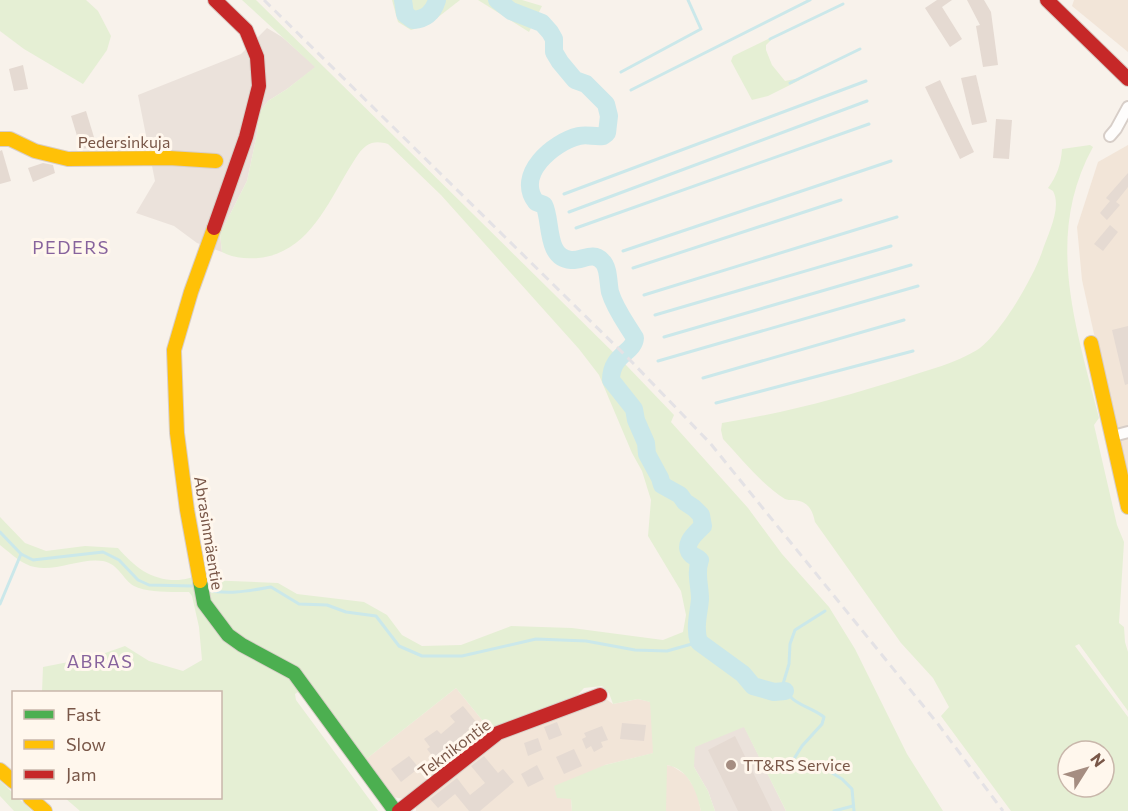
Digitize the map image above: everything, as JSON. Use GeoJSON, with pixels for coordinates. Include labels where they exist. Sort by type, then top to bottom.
{"type":"FeatureCollection","features":[{"type":"Feature","properties":{"kind":"street","name":"Abrasinmäentie"},"geometry":{"type":"LineString","coordinates":[[215,0],[246,30],[257,57],[259,86],[246,137],[205,250],[174,350],[177,433],[187,510],[202,588],[209,611],[228,635],[294,673],[397,811]]}},
{"type":"Feature","properties":{"kind":"street"},"geometry":{"type":"LineString","coordinates":[[1047,0],[1128,79]]}},
{"type":"Feature","properties":{"kind":"street"},"geometry":{"type":"LineString","coordinates":[[1110,136],[1128,107]]}},
{"type":"Feature","properties":{"kind":"street","name":"Pedersinkuja"},"geometry":{"type":"LineString","coordinates":[[0,139],[10,139],[35,151],[68,159],[159,158],[216,161]]}},
{"type":"Feature","properties":{"kind":"street"},"geometry":{"type":"LineString","coordinates":[[1091,343],[1128,507]]}},
{"type":"Feature","properties":{"kind":"street"},"geometry":{"type":"LineString","coordinates":[[1113,436],[1128,432]]}},
{"type":"Feature","properties":{"kind":"street","name":"Teknikontie"},"geometry":{"type":"LineString","coordinates":[[397,811],[498,733],[600,695]]}},
{"type":"Feature","properties":{"kind":"street"},"geometry":{"type":"LineString","coordinates":[[0,770],[12,780]]}},
{"type":"Feature","properties":{"kind":"street"},"geometry":{"type":"LineString","coordinates":[[31,799],[45,811]]}},
{"type":"Feature","properties":{"kind":"shaded area"},"geometry":{"type":"Polygon","coordinates":[[[1074,0],[1128,0],[1128,52],[1072,6],[1074,0]]]}},
{"type":"Feature","properties":{"kind":"shaded area"},"geometry":{"type":"Polygon","coordinates":[[[267,28],[282,37],[316,67],[268,101],[259,113],[247,181],[220,234],[222,252],[197,243],[174,226],[136,213],[155,181],[138,95],[241,54],[267,28]]]}},
{"type":"Feature","properties":{"kind":"shaded area"},"geometry":{"type":"Polygon","coordinates":[[[1128,145],[1128,487],[1082,280],[1077,227],[1098,162],[1128,145]]]}},
{"type":"Feature","properties":{"kind":"shaded area"},"geometry":{"type":"Polygon","coordinates":[[[456,688],[491,731],[404,799],[393,797],[365,760],[456,688]]]}},
{"type":"Feature","properties":{"kind":"shaded area"},"geometry":{"type":"Polygon","coordinates":[[[606,699],[613,704],[638,699],[651,702],[654,753],[605,765],[571,799],[572,811],[416,811],[416,804],[494,741],[606,699]]]}},
{"type":"Feature","properties":{"kind":"shaded area"},"geometry":{"type":"Polygon","coordinates":[[[744,726],[786,811],[715,811],[708,791],[694,767],[694,747],[744,726]]]}},
{"type":"Feature","properties":{"kind":"shaded area"},"geometry":{"type":"Polygon","coordinates":[[[666,765],[686,775],[697,792],[701,811],[666,811],[666,765]]]}},
{"type":"Feature","properties":{"kind":"green space"},"geometry":{"type":"Polygon","coordinates":[[[0,0],[86,0],[98,11],[111,36],[107,50],[83,84],[24,49],[0,31],[0,0]]]}},
{"type":"Feature","properties":{"kind":"green space"},"geometry":{"type":"Polygon","coordinates":[[[242,0],[256,0],[674,415],[671,422],[748,508],[782,554],[829,607],[855,649],[907,754],[943,811],[786,811],[744,727],[695,747],[694,767],[708,791],[715,811],[701,811],[691,782],[681,771],[667,765],[666,811],[572,811],[571,799],[557,798],[554,786],[605,765],[653,753],[650,702],[638,699],[613,704],[609,693],[602,686],[584,688],[570,703],[491,731],[456,688],[365,760],[389,811],[386,811],[298,692],[295,694],[296,700],[378,811],[80,811],[66,799],[222,799],[222,691],[42,691],[43,667],[94,657],[125,646],[149,661],[183,671],[202,660],[199,627],[192,596],[189,592],[161,592],[139,588],[130,583],[113,565],[103,561],[84,561],[44,568],[26,564],[0,545],[0,517],[25,543],[46,551],[85,546],[118,548],[137,567],[160,578],[179,580],[195,577],[206,580],[278,583],[297,594],[364,602],[387,615],[402,635],[422,646],[461,645],[511,626],[572,628],[663,640],[683,632],[686,615],[681,591],[648,536],[651,500],[642,471],[599,375],[579,349],[441,195],[388,144],[380,142],[363,148],[322,214],[301,239],[289,248],[274,255],[258,258],[239,258],[222,252],[220,234],[247,181],[259,113],[268,101],[315,67],[242,0]]]}},
{"type":"Feature","properties":{"kind":"green space"},"geometry":{"type":"Polygon","coordinates":[[[392,0],[460,0],[428,25],[411,30],[398,22],[392,0]]]}},
{"type":"Feature","properties":{"kind":"green space"},"geometry":{"type":"Polygon","coordinates":[[[478,0],[522,0],[542,6],[529,32],[478,0]]]}},
{"type":"Feature","properties":{"kind":"green space"},"geometry":{"type":"Polygon","coordinates":[[[770,38],[766,50],[772,65],[785,81],[800,78],[800,80],[768,96],[752,100],[731,61],[733,56],[770,38]]]}},
{"type":"Feature","properties":{"kind":"green space"},"geometry":{"type":"Polygon","coordinates":[[[1090,145],[1093,147],[1078,180],[1070,214],[1067,248],[1069,282],[1081,350],[1099,418],[1094,425],[1117,525],[1124,542],[1119,623],[1124,627],[1128,652],[1128,711],[1079,644],[1075,646],[1128,717],[1128,811],[1011,811],[941,716],[949,707],[933,678],[901,643],[815,522],[810,508],[797,500],[785,499],[768,486],[723,439],[721,430],[722,423],[859,392],[942,366],[960,359],[986,343],[1024,290],[1038,263],[1055,213],[1055,198],[1053,191],[1048,188],[1061,160],[1062,149],[1090,145]]]}},
{"type":"Feature","properties":{"kind":"green space"},"geometry":{"type":"Polygon","coordinates":[[[0,781],[12,792],[12,799],[19,799],[32,811],[14,811],[0,796],[0,781]]]}},
{"type":"Feature","properties":{"kind":"building"},"geometry":{"type":"Polygon","coordinates":[[[937,0],[952,0],[942,7],[962,39],[950,47],[925,8],[937,0]]]}},
{"type":"Feature","properties":{"kind":"building"},"geometry":{"type":"Polygon","coordinates":[[[967,0],[984,0],[991,12],[998,65],[983,67],[976,26],[980,25],[967,0]]]}},
{"type":"Feature","properties":{"kind":"building"},"geometry":{"type":"Polygon","coordinates":[[[23,65],[28,89],[14,91],[9,69],[23,65]]]}},
{"type":"Feature","properties":{"kind":"building"},"geometry":{"type":"Polygon","coordinates":[[[976,75],[987,122],[972,125],[961,78],[976,75]]]}},
{"type":"Feature","properties":{"kind":"building"},"geometry":{"type":"Polygon","coordinates":[[[940,80],[974,152],[960,159],[925,87],[940,80]]]}},
{"type":"Feature","properties":{"kind":"building"},"geometry":{"type":"Polygon","coordinates":[[[86,111],[97,147],[81,149],[71,116],[86,111]]]}},
{"type":"Feature","properties":{"kind":"building"},"geometry":{"type":"Polygon","coordinates":[[[996,119],[1012,120],[1009,159],[993,158],[996,119]]]}},
{"type":"Feature","properties":{"kind":"building"},"geometry":{"type":"Polygon","coordinates":[[[2,150],[11,181],[0,184],[0,151],[2,150]]]}},
{"type":"Feature","properties":{"kind":"building"},"geometry":{"type":"Polygon","coordinates":[[[43,163],[53,165],[55,173],[33,182],[28,168],[43,163]]]}},
{"type":"Feature","properties":{"kind":"building"},"geometry":{"type":"Polygon","coordinates":[[[1128,173],[1128,187],[1116,202],[1120,205],[1107,220],[1100,213],[1110,201],[1106,198],[1128,173]]]}},
{"type":"Feature","properties":{"kind":"building"},"geometry":{"type":"Polygon","coordinates":[[[1110,225],[1118,232],[1103,251],[1094,244],[1110,225]]]}},
{"type":"Feature","properties":{"kind":"building"},"geometry":{"type":"Polygon","coordinates":[[[1128,326],[1128,384],[1125,385],[1112,330],[1128,326]]]}},
{"type":"Feature","properties":{"kind":"building"},"geometry":{"type":"Polygon","coordinates":[[[463,706],[477,723],[452,744],[458,752],[450,758],[445,752],[437,758],[433,757],[424,739],[437,730],[441,734],[455,722],[450,716],[463,706]]]}},
{"type":"Feature","properties":{"kind":"building"},"geometry":{"type":"Polygon","coordinates":[[[557,722],[562,735],[549,740],[544,727],[557,722]]]}},
{"type":"Feature","properties":{"kind":"building"},"geometry":{"type":"Polygon","coordinates":[[[622,723],[646,725],[644,741],[620,739],[622,723]]]}},
{"type":"Feature","properties":{"kind":"building"},"geometry":{"type":"Polygon","coordinates":[[[602,726],[608,740],[601,742],[603,747],[594,752],[591,746],[586,749],[582,739],[586,737],[584,733],[602,726]]]}},
{"type":"Feature","properties":{"kind":"building"},"geometry":{"type":"Polygon","coordinates":[[[735,736],[772,811],[738,811],[708,750],[735,736]]]}},
{"type":"Feature","properties":{"kind":"building"},"geometry":{"type":"Polygon","coordinates":[[[538,738],[542,750],[528,756],[524,743],[538,738]]]}},
{"type":"Feature","properties":{"kind":"building"},"geometry":{"type":"Polygon","coordinates":[[[574,749],[582,766],[564,774],[556,757],[574,749]]]}},
{"type":"Feature","properties":{"kind":"building"},"geometry":{"type":"Polygon","coordinates":[[[409,756],[419,768],[401,782],[391,769],[409,756]]]}},
{"type":"Feature","properties":{"kind":"building"},"geometry":{"type":"Polygon","coordinates":[[[484,756],[498,773],[503,769],[514,782],[480,811],[469,811],[455,794],[438,808],[430,799],[457,778],[470,795],[485,783],[471,766],[484,756]]]}},
{"type":"Feature","properties":{"kind":"building"},"geometry":{"type":"Polygon","coordinates":[[[537,765],[544,779],[528,787],[521,774],[537,765]]]}},
{"type":"Feature","properties":{"kind":"waterway"},"geometry":{"type":"LineString","coordinates":[[403,0],[405,14],[413,20],[428,15],[437,0]]}},
{"type":"Feature","properties":{"kind":"waterway"},"geometry":{"type":"LineString","coordinates":[[497,0],[511,11],[542,23],[554,39],[554,52],[560,62],[575,80],[586,84],[606,104],[609,116],[607,133],[603,136],[585,135],[569,139],[548,152],[534,171],[530,181],[531,192],[536,202],[544,205],[553,246],[557,253],[571,260],[595,257],[604,264],[612,298],[635,338],[631,347],[618,359],[612,371],[611,380],[634,409],[646,443],[647,454],[662,485],[680,495],[701,515],[703,526],[691,539],[688,547],[692,555],[700,560],[697,625],[699,642],[743,674],[753,686],[774,692],[785,691]]}},
{"type":"Feature","properties":{"kind":"waterway"},"geometry":{"type":"LineString","coordinates":[[621,72],[701,29],[688,0]]}},
{"type":"Feature","properties":{"kind":"waterway"},"geometry":{"type":"LineString","coordinates":[[631,90],[810,0]]}},
{"type":"Feature","properties":{"kind":"waterway"},"geometry":{"type":"LineString","coordinates":[[770,39],[843,4]]}},
{"type":"Feature","properties":{"kind":"waterway"},"geometry":{"type":"LineString","coordinates":[[790,83],[860,49]]}},
{"type":"Feature","properties":{"kind":"waterway"},"geometry":{"type":"LineString","coordinates":[[564,194],[866,81]]}},
{"type":"Feature","properties":{"kind":"waterway"},"geometry":{"type":"LineString","coordinates":[[569,212],[867,101]]}},
{"type":"Feature","properties":{"kind":"waterway"},"geometry":{"type":"LineString","coordinates":[[576,228],[869,124]]}},
{"type":"Feature","properties":{"kind":"waterway"},"geometry":{"type":"LineString","coordinates":[[623,251],[891,161]]}},
{"type":"Feature","properties":{"kind":"waterway"},"geometry":{"type":"LineString","coordinates":[[633,268],[841,200]]}},
{"type":"Feature","properties":{"kind":"waterway"},"geometry":{"type":"LineString","coordinates":[[644,295],[897,217]]}},
{"type":"Feature","properties":{"kind":"waterway"},"geometry":{"type":"LineString","coordinates":[[655,315],[891,246]]}},
{"type":"Feature","properties":{"kind":"waterway"},"geometry":{"type":"LineString","coordinates":[[664,337],[911,265]]}},
{"type":"Feature","properties":{"kind":"waterway"},"geometry":{"type":"LineString","coordinates":[[658,361],[918,286]]}},
{"type":"Feature","properties":{"kind":"waterway"},"geometry":{"type":"LineString","coordinates":[[703,378],[904,320]]}},
{"type":"Feature","properties":{"kind":"waterway"},"geometry":{"type":"LineString","coordinates":[[716,403],[913,351]]}},
{"type":"Feature","properties":{"kind":"waterway"},"geometry":{"type":"LineString","coordinates":[[0,532],[21,554],[33,560],[103,552],[119,560],[138,580],[149,585],[192,586]]}},
{"type":"Feature","properties":{"kind":"waterway"},"geometry":{"type":"LineString","coordinates":[[0,604],[21,554]]}},
{"type":"Feature","properties":{"kind":"waterway"},"geometry":{"type":"LineString","coordinates":[[206,590],[231,592],[271,587],[299,604],[327,605],[346,612],[376,616],[399,646],[422,656],[462,656],[536,639],[586,641],[635,650],[667,651],[699,642]]}},
{"type":"Feature","properties":{"kind":"waterway"},"geometry":{"type":"LineString","coordinates":[[825,611],[795,630],[790,644],[789,664],[783,684],[786,691],[795,701],[824,717],[822,724],[802,746],[792,762],[802,770],[824,768],[842,779],[852,789],[854,811]]}},
{"type":"Feature","properties":{"kind":"waterway"},"geometry":{"type":"LineString","coordinates":[[834,811],[853,806]]}},
{"type":"Feature","properties":{"kind":"railway"},"geometry":{"type":"LineString","coordinates":[[264,0],[629,359],[710,443],[938,724],[1003,811]]}},
{"type":"Feature","properties":{"kind":"traffic: fast"},"geometry":{"type":"LineString","coordinates":[[200,581],[204,603],[228,635],[294,673],[395,811]]}},
{"type":"Feature","properties":{"kind":"traffic: slow"},"geometry":{"type":"LineString","coordinates":[[0,139],[10,139],[35,151],[68,159],[169,158],[216,161]]}},
{"type":"Feature","properties":{"kind":"traffic: slow"},"geometry":{"type":"LineString","coordinates":[[200,581],[187,510],[177,433],[174,350],[191,292],[214,228]]}},
{"type":"Feature","properties":{"kind":"traffic: slow"},"geometry":{"type":"LineString","coordinates":[[1091,343],[1128,507]]}},
{"type":"Feature","properties":{"kind":"traffic: slow"},"geometry":{"type":"LineString","coordinates":[[0,770],[12,780]]}},
{"type":"Feature","properties":{"kind":"traffic: slow"},"geometry":{"type":"LineString","coordinates":[[31,799],[45,811]]}},
{"type":"Feature","properties":{"kind":"traffic: jam"},"geometry":{"type":"LineString","coordinates":[[214,228],[246,137],[259,86],[257,57],[246,30],[215,0]]}},
{"type":"Feature","properties":{"kind":"traffic: jam"},"geometry":{"type":"LineString","coordinates":[[1047,0],[1128,79]]}},
{"type":"Feature","properties":{"kind":"traffic: jam"},"geometry":{"type":"LineString","coordinates":[[399,811],[498,733],[600,695]]}},
{"type":"Feature","properties":{"kind":"place","name":"TT&RS Service"},"geometry":{"type":"Point","coordinates":[731,765]}},
{"type":"Feature","properties":{"kind":"district","name":"PEDERS"},"geometry":{"type":"Point","coordinates":[71,248]}},
{"type":"Feature","properties":{"kind":"district","name":"ABRAS"},"geometry":{"type":"Point","coordinates":[100,662]}}]}
